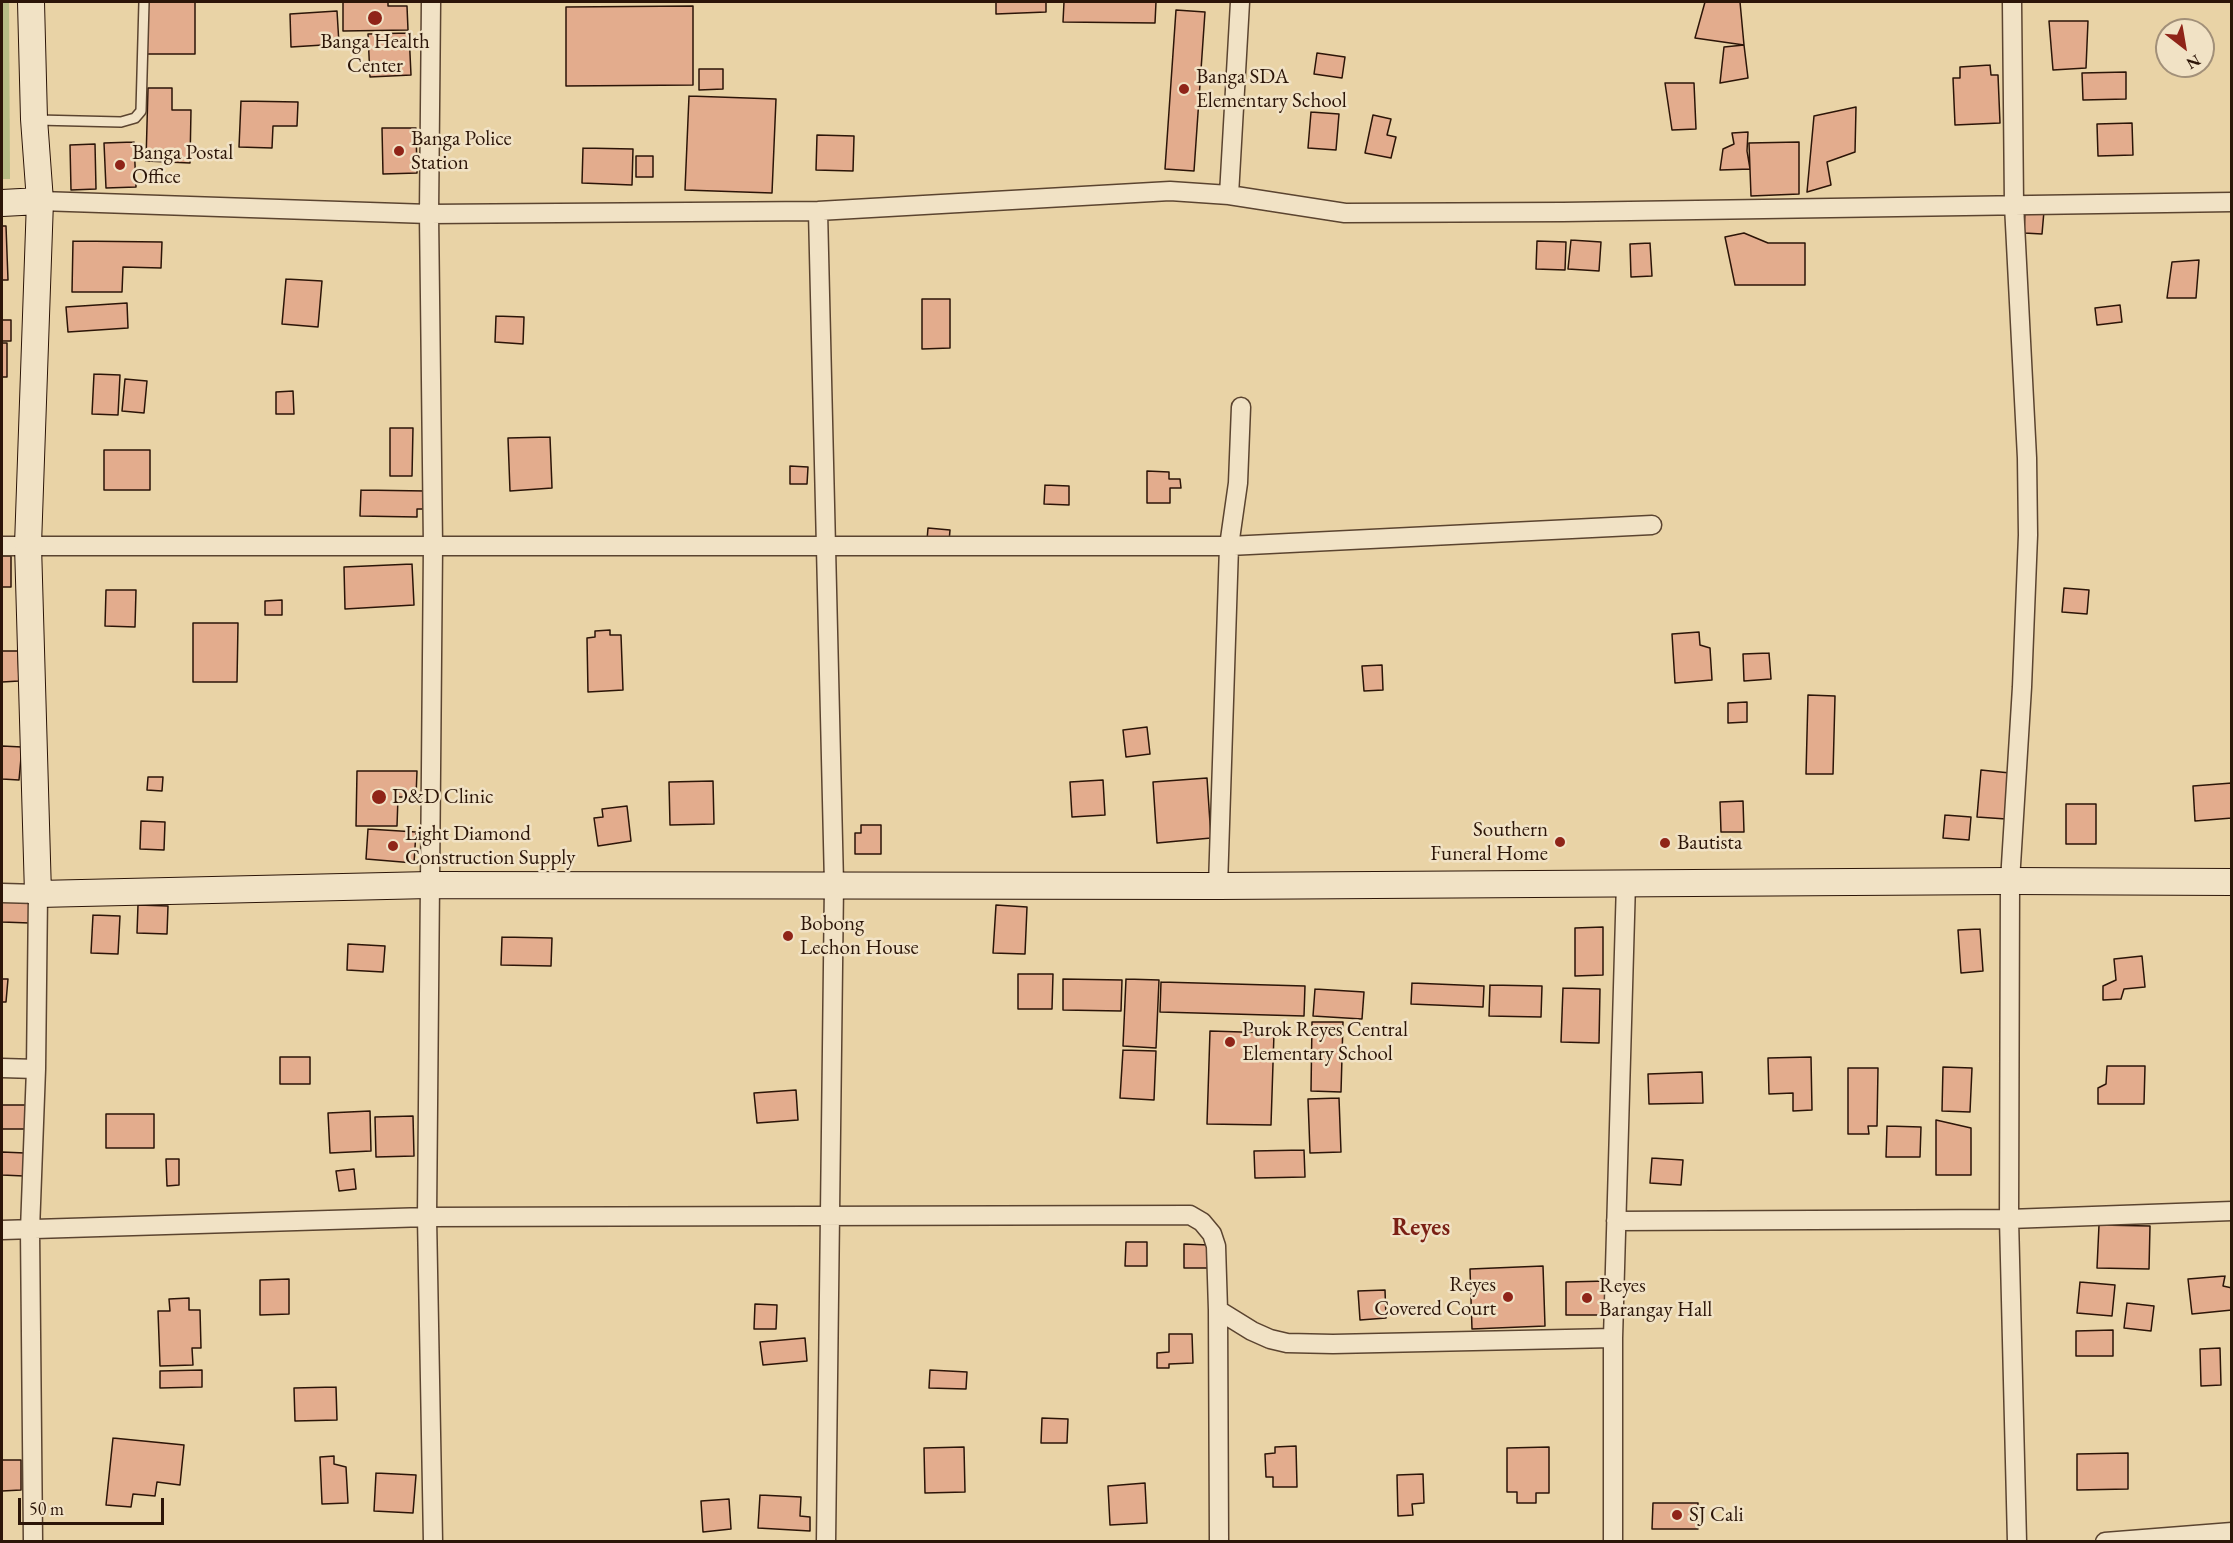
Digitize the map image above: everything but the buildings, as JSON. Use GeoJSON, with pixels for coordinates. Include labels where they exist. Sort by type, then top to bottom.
{"type":"FeatureCollection","features":[{"type":"Feature","properties":{"kind":"main road"},"geometry":{"type":"LineString","coordinates":[[31,2],[34,119],[40,201],[28,545],[38,894],[430,885],[1218,886],[1626,882],[2232,882]]}},
{"type":"Feature","properties":{"kind":"main road"},"geometry":{"type":"LineString","coordinates":[[2,203],[40,201]]}},
{"type":"Feature","properties":{"kind":"street"},"geometry":{"type":"LineString","coordinates":[[431,2],[429,214],[433,546],[427,1217],[433,1542]]}},
{"type":"Feature","properties":{"kind":"street"},"geometry":{"type":"LineString","coordinates":[[1229,195],[1240,2]]}},
{"type":"Feature","properties":{"kind":"street"},"geometry":{"type":"LineString","coordinates":[[2012,2],[2014,205],[2028,535],[2022,687],[2010,881],[2009,1219],[2017,1542]]}},
{"type":"Feature","properties":{"kind":"street"},"geometry":{"type":"LineString","coordinates":[[40,201],[429,214],[818,211],[1170,191],[1229,195],[1345,213],[1551,213],[2232,202]]}},
{"type":"Feature","properties":{"kind":"street"},"geometry":{"type":"LineString","coordinates":[[818,211],[834,884],[826,1542]]}},
{"type":"Feature","properties":{"kind":"street"},"geometry":{"type":"LineString","coordinates":[[1218,886],[1229,546],[1238,483],[1241,407]]}},
{"type":"Feature","properties":{"kind":"street"},"geometry":{"type":"LineString","coordinates":[[2,546],[1229,546],[1652,525]]}},
{"type":"Feature","properties":{"kind":"street"},"geometry":{"type":"LineString","coordinates":[[1613,1542],[1613,1338],[1626,882]]}},
{"type":"Feature","properties":{"kind":"street"},"geometry":{"type":"LineString","coordinates":[[2,893],[38,894],[36,1069],[30,1230],[33,1542]]}},
{"type":"Feature","properties":{"kind":"street"},"geometry":{"type":"LineString","coordinates":[[2,1068],[36,1069]]}},
{"type":"Feature","properties":{"kind":"street"},"geometry":{"type":"LineString","coordinates":[[1617,1221],[2009,1219],[2232,1211]]}},
{"type":"Feature","properties":{"kind":"street"},"geometry":{"type":"LineString","coordinates":[[2,1230],[427,1217],[1191,1215],[1202,1222],[1212,1234],[1216,1246],[1219,1542]]}},
{"type":"Feature","properties":{"kind":"street"},"geometry":{"type":"LineString","coordinates":[[1218,1310],[1252,1331],[1287,1343],[1613,1338]]}},
{"type":"Feature","properties":{"kind":"street"},"geometry":{"type":"LineString","coordinates":[[2105,1542],[2232,1532]]}},
{"type":"Feature","properties":{"kind":"lane"},"geometry":{"type":"LineString","coordinates":[[34,119],[121,122],[135,118],[141,111],[144,2]]}},
{"type":"Feature","properties":{"kind":"green space"},"geometry":{"type":"Polygon","coordinates":[[[2,2],[9,2],[10,179],[2,179],[2,2]]]}},
{"type":"Feature","properties":{"kind":"place","name":"Banga Health Center"},"geometry":{"type":"Point","coordinates":[375,18]}},
{"type":"Feature","properties":{"kind":"place","name":"Banga SDA Elementary School"},"geometry":{"type":"Point","coordinates":[1184,89]}},
{"type":"Feature","properties":{"kind":"place","name":"Banga Police Station"},"geometry":{"type":"Point","coordinates":[399,151]}},
{"type":"Feature","properties":{"kind":"place","name":"Banga Postal Office"},"geometry":{"type":"Point","coordinates":[120,165]}},
{"type":"Feature","properties":{"kind":"place","name":"D&D Clinic"},"geometry":{"type":"Point","coordinates":[379,797]}},
{"type":"Feature","properties":{"kind":"place","name":"Southern Funeral Home"},"geometry":{"type":"Point","coordinates":[1560,842]}},
{"type":"Feature","properties":{"kind":"place","name":"Bautista"},"geometry":{"type":"Point","coordinates":[1665,843]}},
{"type":"Feature","properties":{"kind":"place","name":"Light Diamond Construction Supply"},"geometry":{"type":"Point","coordinates":[393,846]}},
{"type":"Feature","properties":{"kind":"place","name":"Bobong Lechon House"},"geometry":{"type":"Point","coordinates":[788,936]}},
{"type":"Feature","properties":{"kind":"place","name":"Purok Reyes Central Elementary School"},"geometry":{"type":"Point","coordinates":[1230,1042]}},
{"type":"Feature","properties":{"kind":"place","name":"Reyes Covered Court"},"geometry":{"type":"Point","coordinates":[1508,1297]}},
{"type":"Feature","properties":{"kind":"place","name":"Reyes Barangay Hall"},"geometry":{"type":"Point","coordinates":[1587,1298]}},
{"type":"Feature","properties":{"kind":"place","name":"SJ Cali"},"geometry":{"type":"Point","coordinates":[1677,1515]}},
{"type":"Feature","properties":{"kind":"district","name":"Reyes"},"geometry":{"type":"Point","coordinates":[1421,1228]}}]}
